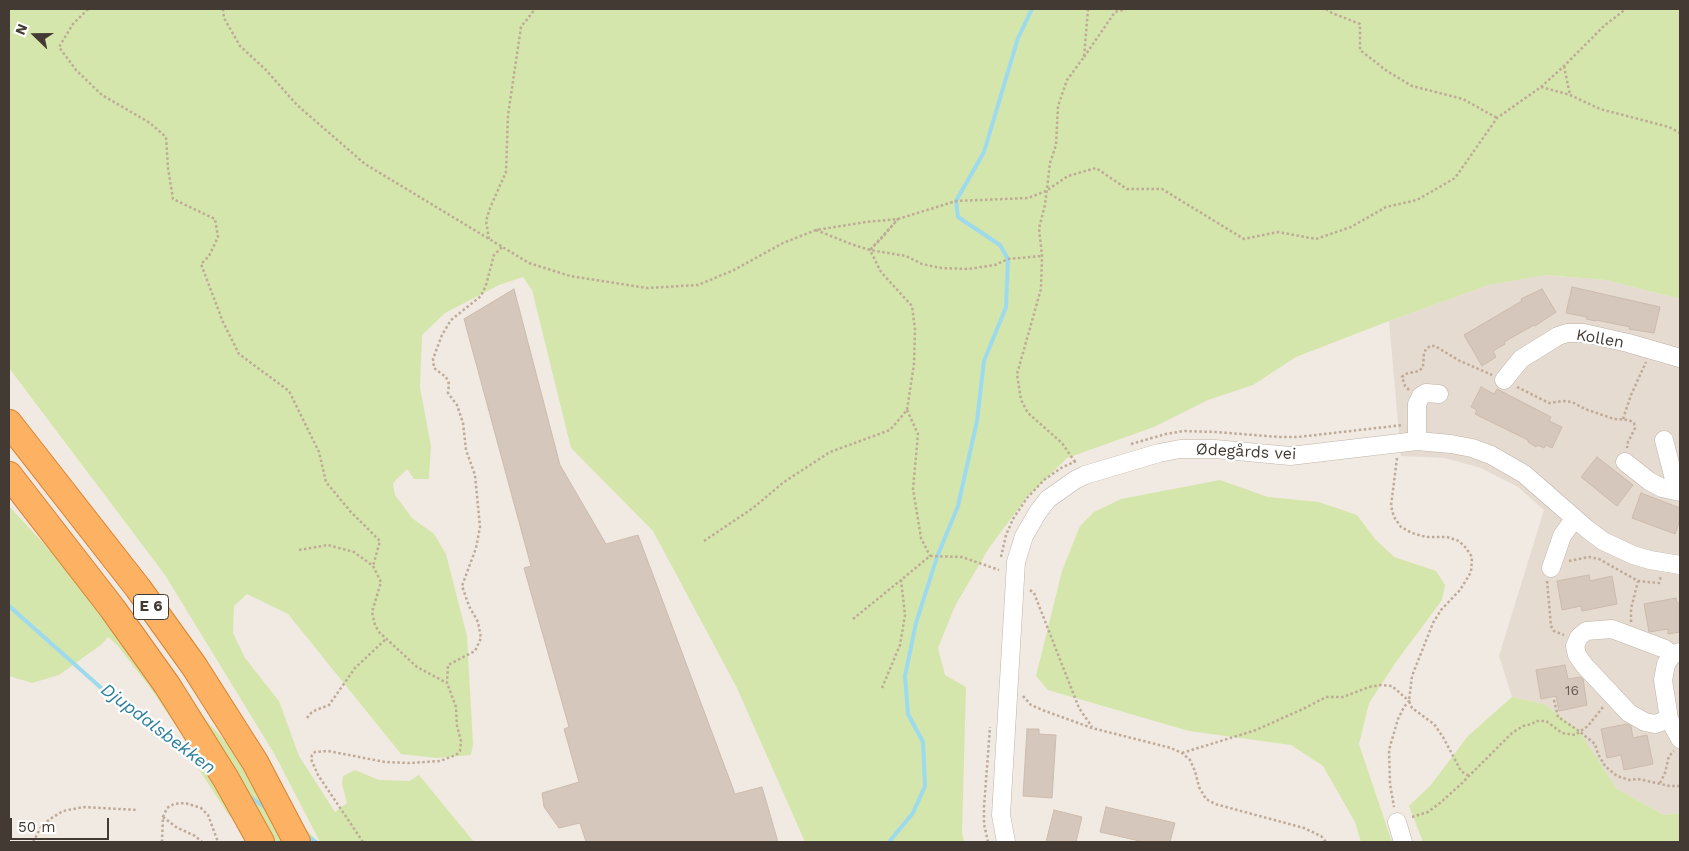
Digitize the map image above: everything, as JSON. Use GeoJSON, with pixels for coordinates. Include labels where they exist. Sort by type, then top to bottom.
{"type":"FeatureCollection","features":[{"type":"Feature","properties":{"kind":"highway","name":"E 6"},"geometry":{"type":"LineString","coordinates":[[9,424],[138,588],[194,666],[255,762],[297,842]]}},
{"type":"Feature","properties":{"kind":"highway","name":"E 6"},"geometry":{"type":"LineString","coordinates":[[9,475],[112,608],[167,685],[226,779],[261,842]]}},
{"type":"Feature","properties":{"kind":"street","name":"Kollen"},"geometry":{"type":"LineString","coordinates":[[1504,380],[1521,359],[1544,344],[1567,333],[1584,333],[1680,358]]}},
{"type":"Feature","properties":{"kind":"street"},"geometry":{"type":"LineString","coordinates":[[1417,433],[1417,404],[1420,396],[1439,394]]}},
{"type":"Feature","properties":{"kind":"street","name":"Ødegårds vei"},"geometry":{"type":"LineString","coordinates":[[1006,842],[1000,815],[1007,575],[1016,562],[1024,536],[1048,499],[1085,475],[1159,452],[1180,449],[1215,449],[1290,456],[1397,443],[1417,433],[1491,455],[1530,479],[1587,530],[1633,555],[1673,564]]}},
{"type":"Feature","properties":{"kind":"street"},"geometry":{"type":"LineString","coordinates":[[1625,462],[1649,481],[1662,488],[1677,492],[1664,440]]}},
{"type":"Feature","properties":{"kind":"street"},"geometry":{"type":"LineString","coordinates":[[1555,569],[1562,536],[1574,519]]}},
{"type":"Feature","properties":{"kind":"street"},"geometry":{"type":"LineString","coordinates":[[1669,719],[1655,724],[1644,722],[1629,712],[1584,665],[1577,655],[1575,646],[1578,637],[1586,631],[1612,629],[1676,654],[1666,664],[1664,680],[1669,719],[1680,740]]}},
{"type":"Feature","properties":{"kind":"street"},"geometry":{"type":"LineString","coordinates":[[1397,822],[1403,842]]}},
{"type":"Feature","properties":{"kind":"path"},"geometry":{"type":"LineString","coordinates":[[88,9],[73,24],[60,47],[76,70],[102,95],[150,122],[166,137],[173,199],[215,220],[218,236],[209,256],[201,264],[224,322],[240,354],[289,391],[319,452],[326,482],[380,541],[373,566]]}},
{"type":"Feature","properties":{"kind":"path"},"geometry":{"type":"LineString","coordinates":[[223,9],[224,18],[240,46],[266,70],[297,105],[365,164],[529,263],[570,276],[647,288],[698,285],[734,270],[783,243],[816,230],[898,219],[956,201],[1028,198],[1046,192],[1068,176],[1096,168],[1127,189],[1162,189],[1244,239],[1278,232],[1316,239],[1351,227],[1386,207],[1417,200],[1455,178],[1497,118],[1540,87],[1564,66],[1604,25],[1626,9]]}},
{"type":"Feature","properties":{"kind":"path"},"geometry":{"type":"LineString","coordinates":[[489,239],[486,222],[506,172],[508,115],[521,28],[535,9]]}},
{"type":"Feature","properties":{"kind":"path"},"geometry":{"type":"LineString","coordinates":[[1084,57],[1088,9]]}},
{"type":"Feature","properties":{"kind":"path"},"geometry":{"type":"LineString","coordinates":[[1075,462],[1062,443],[1028,413],[1021,400],[1017,374],[1041,289],[1042,256],[1039,228],[1045,205],[1050,163],[1056,146],[1058,106],[1068,80],[1115,12],[1126,9]]}},
{"type":"Feature","properties":{"kind":"path"},"geometry":{"type":"LineString","coordinates":[[1326,9],[1360,24],[1360,50],[1387,71],[1412,86],[1463,99],[1497,118]]}},
{"type":"Feature","properties":{"kind":"path"},"geometry":{"type":"LineString","coordinates":[[1564,66],[1570,96]]}},
{"type":"Feature","properties":{"kind":"path"},"geometry":{"type":"LineString","coordinates":[[1540,87],[1570,96],[1600,109],[1669,127],[1680,133]]}},
{"type":"Feature","properties":{"kind":"path"},"geometry":{"type":"LineString","coordinates":[[870,250],[898,219]]}},
{"type":"Feature","properties":{"kind":"path"},"geometry":{"type":"LineString","coordinates":[[816,230],[870,250],[906,256],[922,264],[950,268],[968,269],[994,265],[1008,260],[1042,256]]}},
{"type":"Feature","properties":{"kind":"path"},"geometry":{"type":"LineString","coordinates":[[363,842],[318,775],[311,759],[312,754],[328,751],[392,763],[440,761],[456,755],[460,751],[461,742],[457,726],[456,707],[447,683],[448,665],[475,651],[481,638],[478,622],[469,606],[462,586],[476,548],[480,527],[475,475],[466,450],[463,423],[457,405],[448,393],[449,384],[446,377],[442,372],[434,368],[433,359],[442,335],[451,320],[481,296],[494,255],[502,247]]}},
{"type":"Feature","properties":{"kind":"path"},"geometry":{"type":"LineString","coordinates":[[704,541],[753,508],[784,482],[830,452],[890,430],[907,410],[914,364],[915,329],[912,306],[881,272],[870,250]]}},
{"type":"Feature","properties":{"kind":"path"},"geometry":{"type":"LineString","coordinates":[[1419,399],[1404,386],[1402,378],[1405,374],[1419,371],[1423,367],[1424,354],[1430,346],[1435,346],[1460,361],[1504,380],[1549,403],[1572,402],[1599,414],[1634,423],[1635,428],[1628,442],[1625,462]]}},
{"type":"Feature","properties":{"kind":"path"},"geometry":{"type":"LineString","coordinates":[[1623,419],[1642,369],[1653,350]]}},
{"type":"Feature","properties":{"kind":"path"},"geometry":{"type":"LineString","coordinates":[[907,410],[918,434],[912,489],[921,538],[930,556]]}},
{"type":"Feature","properties":{"kind":"path"},"geometry":{"type":"LineString","coordinates":[[1128,445],[1184,431],[1279,437],[1417,433]]}},
{"type":"Feature","properties":{"kind":"path"},"geometry":{"type":"LineString","coordinates":[[1397,443],[1391,506],[1394,517],[1401,527],[1412,533],[1426,537],[1447,537],[1459,541],[1472,557],[1471,572],[1460,590],[1442,610],[1433,624],[1412,676],[1408,701],[1398,720],[1389,750],[1390,784],[1397,822],[1428,812],[1460,786],[1512,733],[1523,726],[1536,721],[1546,721],[1562,733],[1574,734],[1588,726],[1595,715]]}},
{"type":"Feature","properties":{"kind":"path"},"geometry":{"type":"LineString","coordinates":[[1007,575],[1001,553],[1006,535],[1021,505],[1044,480],[1061,468],[1084,459]]}},
{"type":"Feature","properties":{"kind":"path"},"geometry":{"type":"LineString","coordinates":[[299,550],[328,545],[354,552],[373,566],[380,582],[372,612],[375,625],[386,639],[417,667],[447,683]]}},
{"type":"Feature","properties":{"kind":"path"},"geometry":{"type":"LineString","coordinates":[[854,619],[930,556],[962,557],[1007,575],[1034,593],[1079,708],[1092,728]]}},
{"type":"Feature","properties":{"kind":"path"},"geometry":{"type":"LineString","coordinates":[[1578,637],[1554,631],[1551,626],[1546,584],[1555,569],[1581,557],[1599,559],[1638,582],[1659,584],[1673,564]]}},
{"type":"Feature","properties":{"kind":"path"},"geometry":{"type":"LineString","coordinates":[[882,688],[900,645],[905,614],[901,580]]}},
{"type":"Feature","properties":{"kind":"path"},"geometry":{"type":"LineString","coordinates":[[1632,609],[1638,582]]}},
{"type":"Feature","properties":{"kind":"path"},"geometry":{"type":"LineString","coordinates":[[306,718],[310,713],[329,705],[355,668],[386,639]]}},
{"type":"Feature","properties":{"kind":"path"},"geometry":{"type":"LineString","coordinates":[[1182,753],[1256,730],[1326,697],[1343,697],[1369,687],[1381,685],[1392,686],[1408,701],[1412,708],[1434,724],[1461,771],[1469,776]]}},
{"type":"Feature","properties":{"kind":"path"},"geometry":{"type":"LineString","coordinates":[[1021,693],[1031,705],[1092,728],[1170,748],[1182,753],[1190,760],[1196,771],[1199,787],[1206,799],[1215,804],[1304,828],[1321,836],[1326,842]]}},
{"type":"Feature","properties":{"kind":"path"},"geometry":{"type":"LineString","coordinates":[[1554,700],[1558,717],[1595,744],[1605,766],[1617,776],[1629,780],[1638,779],[1670,786],[1680,786]]}},
{"type":"Feature","properties":{"kind":"path"},"geometry":{"type":"LineString","coordinates":[[988,842],[984,824],[984,806],[990,719]]}},
{"type":"Feature","properties":{"kind":"path"},"geometry":{"type":"LineString","coordinates":[[1660,783],[1665,773],[1667,760]]}},
{"type":"Feature","properties":{"kind":"path"},"geometry":{"type":"LineString","coordinates":[[162,842],[163,817],[167,808],[174,804],[185,803],[201,808],[208,815],[218,842]]}},
{"type":"Feature","properties":{"kind":"path"},"geometry":{"type":"LineString","coordinates":[[33,842],[41,827],[50,818],[63,811],[83,807],[138,810]]}},
{"type":"Feature","properties":{"kind":"path"},"geometry":{"type":"LineString","coordinates":[[163,817],[202,842]]}},
{"type":"Feature","properties":{"kind":"shaded area"},"geometry":{"type":"Polygon","coordinates":[[[1544,275],[1606,280],[1680,299],[1680,813],[1664,815],[1617,789],[1578,729],[1544,704],[1512,697],[1499,656],[1544,510],[1518,487],[1481,468],[1445,458],[1401,456],[1389,321],[1489,285],[1544,275]]]}},
{"type":"Feature","properties":{"kind":"green space"},"geometry":{"type":"Polygon","coordinates":[[[9,9],[1680,9],[1680,299],[1606,280],[1545,275],[1489,285],[1296,357],[1253,385],[1208,400],[1154,427],[1067,458],[1027,497],[989,548],[955,606],[938,648],[945,675],[966,687],[962,832],[964,842],[805,842],[737,688],[653,531],[571,448],[532,290],[523,277],[499,285],[445,313],[422,335],[420,387],[431,446],[429,479],[414,479],[407,469],[393,483],[395,495],[412,518],[434,534],[446,554],[467,636],[473,744],[471,755],[437,758],[401,754],[288,614],[247,594],[234,606],[233,633],[245,658],[279,701],[299,756],[335,812],[347,803],[342,784],[343,776],[355,770],[379,780],[409,781],[419,775],[474,842],[320,842],[275,755],[165,575],[9,368],[9,9]]]}},
{"type":"Feature","properties":{"kind":"green space"},"geometry":{"type":"Polygon","coordinates":[[[1220,480],[1268,497],[1319,502],[1357,515],[1375,539],[1394,557],[1436,571],[1445,585],[1442,600],[1396,662],[1369,703],[1359,744],[1392,842],[1361,842],[1355,822],[1323,766],[1291,745],[1189,731],[1048,690],[1036,676],[1062,571],[1080,526],[1094,512],[1121,499],[1220,480]]]}},
{"type":"Feature","properties":{"kind":"green space"},"geometry":{"type":"Polygon","coordinates":[[[9,506],[318,842],[252,842],[228,814],[196,765],[183,736],[149,686],[117,645],[108,637],[102,644],[59,675],[32,683],[9,676],[9,506]]]}},
{"type":"Feature","properties":{"kind":"green space"},"geometry":{"type":"Polygon","coordinates":[[[1512,697],[1544,704],[1578,729],[1617,789],[1664,815],[1680,813],[1680,842],[1423,842],[1409,806],[1430,786],[1468,736],[1512,697]]]}},
{"type":"Feature","properties":{"kind":"building"},"geometry":{"type":"Polygon","coordinates":[[[1572,287],[1660,307],[1654,333],[1629,329],[1630,327],[1586,319],[1587,317],[1566,313],[1572,287]]]}},
{"type":"Feature","properties":{"kind":"building"},"geometry":{"type":"Polygon","coordinates":[[[514,289],[560,465],[606,544],[638,535],[735,794],[762,787],[778,842],[586,842],[580,823],[559,828],[544,807],[542,793],[579,782],[564,729],[569,727],[524,568],[531,566],[464,319],[514,289]]]}},
{"type":"Feature","properties":{"kind":"building"},"geometry":{"type":"Polygon","coordinates":[[[1542,289],[1556,312],[1535,326],[1504,342],[1505,344],[1493,351],[1496,357],[1482,366],[1464,335],[1522,301],[1521,299],[1542,289]]]}},
{"type":"Feature","properties":{"kind":"building"},"geometry":{"type":"Polygon","coordinates":[[[1481,387],[1494,394],[1497,389],[1551,417],[1549,421],[1562,427],[1552,448],[1546,445],[1544,448],[1537,445],[1536,447],[1528,442],[1528,440],[1475,414],[1477,410],[1471,407],[1481,387]]]}},
{"type":"Feature","properties":{"kind":"building"},"geometry":{"type":"Polygon","coordinates":[[[1597,457],[1633,485],[1617,506],[1581,477],[1597,457]]]}},
{"type":"Feature","properties":{"kind":"building"},"geometry":{"type":"Polygon","coordinates":[[[1641,493],[1680,508],[1680,520],[1675,534],[1632,518],[1641,493]]]}},
{"type":"Feature","properties":{"kind":"building"},"geometry":{"type":"Polygon","coordinates":[[[1589,575],[1590,581],[1612,576],[1617,604],[1582,611],[1581,606],[1562,610],[1557,581],[1589,575]]]}},
{"type":"Feature","properties":{"kind":"building"},"geometry":{"type":"Polygon","coordinates":[[[1676,598],[1677,603],[1680,603],[1680,632],[1668,634],[1668,629],[1649,632],[1644,604],[1676,598]]]}},
{"type":"Feature","properties":{"kind":"building"},"geometry":{"type":"Polygon","coordinates":[[[1565,665],[1568,679],[1580,677],[1583,679],[1587,705],[1559,711],[1556,696],[1541,699],[1536,670],[1565,665]]]}},
{"type":"Feature","properties":{"kind":"building"},"geometry":{"type":"Polygon","coordinates":[[[1627,724],[1631,726],[1633,738],[1647,735],[1653,764],[1624,770],[1621,755],[1607,758],[1601,729],[1627,724]]]}},
{"type":"Feature","properties":{"kind":"building"},"geometry":{"type":"Polygon","coordinates":[[[1027,729],[1039,729],[1039,734],[1056,735],[1052,798],[1023,796],[1027,729]]]}},
{"type":"Feature","properties":{"kind":"building"},"geometry":{"type":"Polygon","coordinates":[[[1106,807],[1175,823],[1170,842],[1144,842],[1100,832],[1106,807]]]}},
{"type":"Feature","properties":{"kind":"building"},"geometry":{"type":"Polygon","coordinates":[[[1054,810],[1082,817],[1076,842],[1046,842],[1054,810]]]}},
{"type":"Feature","properties":{"kind":"waterway"},"geometry":{"type":"LineString","coordinates":[[889,842],[913,813],[925,786],[923,742],[908,714],[905,676],[916,623],[937,557],[958,506],[977,421],[984,361],[1006,307],[1008,259],[1000,245],[958,217],[956,201],[984,152],[1018,38],[1032,9]]}},
{"type":"Feature","properties":{"kind":"waterway","name":"Djupdalsbekken"},"geometry":{"type":"LineString","coordinates":[[9,606],[126,710],[203,763]]}},
{"type":"Feature","properties":{"kind":"waterway","name":"Djupdalsbekken"},"geometry":{"type":"LineString","coordinates":[[247,795],[266,808]]}},
{"type":"Feature","properties":{"kind":"waterway","name":"Djupdalsbekken"},"geometry":{"type":"LineString","coordinates":[[305,835],[316,842]]}}]}
